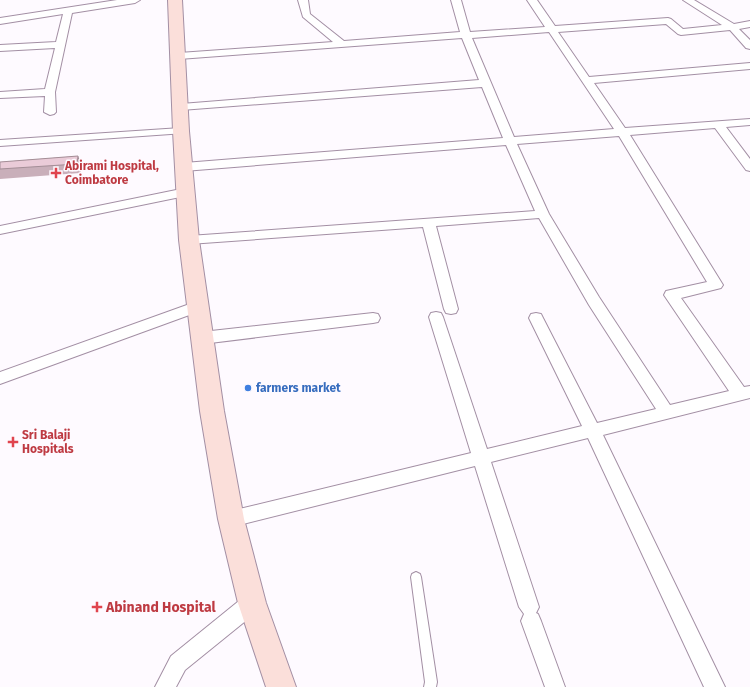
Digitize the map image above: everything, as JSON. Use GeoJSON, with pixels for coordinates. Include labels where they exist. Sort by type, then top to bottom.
{"type":"FeatureCollection","features":[{"type":"Feature","properties":{"kind":"main road"},"geometry":{"type":"LineString","coordinates":[[176,0],[181,131],[189,240],[212,411],[231,519],[252,603],[281,687]]}},
{"type":"Feature","properties":{"kind":"street"},"geometry":{"type":"LineString","coordinates":[[0,21],[135,0]]}},
{"type":"Feature","properties":{"kind":"street"},"geometry":{"type":"LineString","coordinates":[[303,0],[306,15],[342,44]]}},
{"type":"Feature","properties":{"kind":"street"},"geometry":{"type":"LineString","coordinates":[[456,0],[466,35],[510,142],[543,214],[594,301],[667,413]]}},
{"type":"Feature","properties":{"kind":"street"},"geometry":{"type":"LineString","coordinates":[[231,519],[745,394],[671,295],[716,285],[622,132],[532,0]]}},
{"type":"Feature","properties":{"kind":"street"},"geometry":{"type":"LineString","coordinates":[[688,0],[732,27],[750,46]]}},
{"type":"Feature","properties":{"kind":"street"},"geometry":{"type":"LineString","coordinates":[[50,112],[50,92],[68,11]]}},
{"type":"Feature","properties":{"kind":"street"},"geometry":{"type":"LineString","coordinates":[[179,56],[668,21],[681,32],[750,24]]}},
{"type":"Feature","properties":{"kind":"street"},"geometry":{"type":"LineString","coordinates":[[0,48],[61,45]]}},
{"type":"Feature","properties":{"kind":"street"},"geometry":{"type":"LineString","coordinates":[[586,80],[750,66]]}},
{"type":"Feature","properties":{"kind":"street"},"geometry":{"type":"LineString","coordinates":[[181,107],[486,83]]}},
{"type":"Feature","properties":{"kind":"street"},"geometry":{"type":"LineString","coordinates":[[0,95],[50,92]]}},
{"type":"Feature","properties":{"kind":"street"},"geometry":{"type":"LineString","coordinates":[[184,167],[750,122]]}},
{"type":"Feature","properties":{"kind":"street"},"geometry":{"type":"LineString","coordinates":[[718,125],[750,167]]}},
{"type":"Feature","properties":{"kind":"street"},"geometry":{"type":"LineString","coordinates":[[0,143],[181,131]]}},
{"type":"Feature","properties":{"kind":"street"},"geometry":{"type":"LineString","coordinates":[[0,230],[186,192]]}},
{"type":"Feature","properties":{"kind":"street"},"geometry":{"type":"LineString","coordinates":[[189,240],[543,214]]}},
{"type":"Feature","properties":{"kind":"street"},"geometry":{"type":"LineString","coordinates":[[428,222],[451,308]]}},
{"type":"Feature","properties":{"kind":"street"},"geometry":{"type":"LineString","coordinates":[[0,378],[198,306]]}},
{"type":"Feature","properties":{"kind":"street"},"geometry":{"type":"LineString","coordinates":[[436,317],[530,614],[555,687]]}},
{"type":"Feature","properties":{"kind":"street"},"geometry":{"type":"LineString","coordinates":[[202,338],[373,318]]}},
{"type":"Feature","properties":{"kind":"street"},"geometry":{"type":"LineString","coordinates":[[536,318],[593,431],[715,687]]}},
{"type":"Feature","properties":{"kind":"street"},"geometry":{"type":"LineString","coordinates":[[165,687],[178,663],[252,603]]}},
{"type":"Feature","properties":{"kind":"lane"},"geometry":{"type":"LineString","coordinates":[[416,577],[426,637],[431,682],[430,687]]}},
{"type":"Feature","properties":{"kind":"building"},"geometry":{"type":"Polygon","coordinates":[[[78,156],[77,164],[0,169],[0,162],[78,156]]]}},
{"type":"Feature","properties":{"kind":"place","name":"Abirami Hospital, Coimbatore"},"geometry":{"type":"Point","coordinates":[56,173]}},
{"type":"Feature","properties":{"kind":"place","name":"farmers market"},"geometry":{"type":"Point","coordinates":[248,388]}},
{"type":"Feature","properties":{"kind":"place","name":"Sri Balaji Hospitals"},"geometry":{"type":"Point","coordinates":[13,442]}},
{"type":"Feature","properties":{"kind":"place","name":"Abinand Hospital"},"geometry":{"type":"Point","coordinates":[97,607]}}]}
